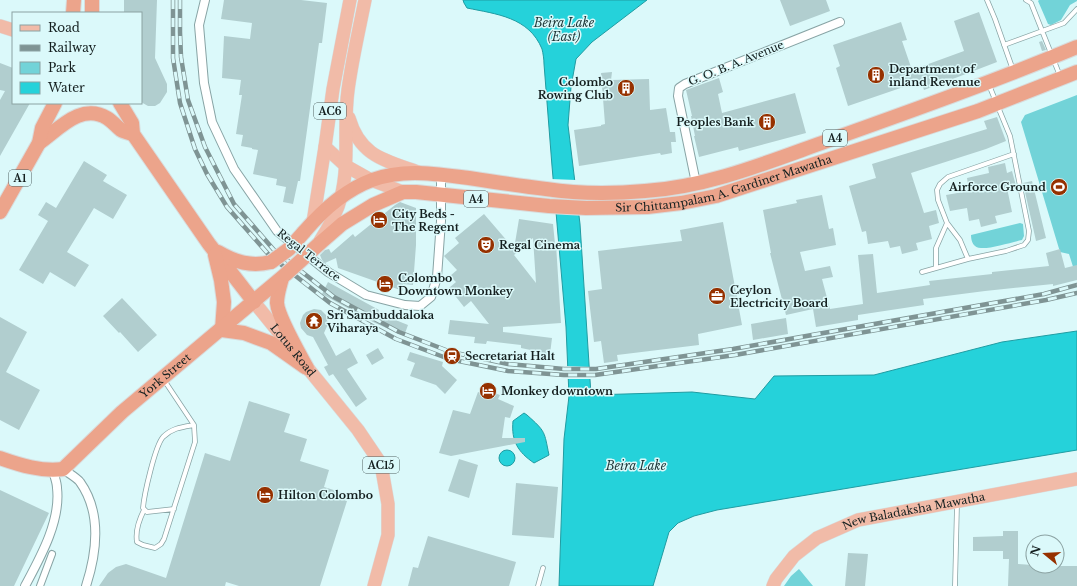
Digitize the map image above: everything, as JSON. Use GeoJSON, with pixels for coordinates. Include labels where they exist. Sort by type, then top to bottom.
{"type":"FeatureCollection","features":[{"type":"Feature","properties":{"kind":"highway"},"geometry":{"type":"LineString","coordinates":[[73,12],[74,0]]}},
{"type":"Feature","properties":{"kind":"highway"},"geometry":{"type":"LineString","coordinates":[[92,0],[92,12]]}},
{"type":"Feature","properties":{"kind":"highway","name":"Sir Chittampalam A. Gardiner Mawatha"},"geometry":{"type":"LineString","coordinates":[[214,250],[230,259],[246,264],[271,262],[289,249],[309,227],[342,197],[371,180],[387,176],[418,172],[548,190],[585,193],[645,192],[696,183],[738,172],[957,95],[1077,47]]}},
{"type":"Feature","properties":{"kind":"highway","name":"Sir Chittampalam A. Gardiner Mawatha"},"geometry":{"type":"LineString","coordinates":[[404,192],[549,206],[586,208],[647,207],[681,203],[716,196],[998,103],[1077,72]]}},
{"type":"Feature","properties":{"kind":"highway","name":"A1"},"geometry":{"type":"LineString","coordinates":[[0,212],[39,143],[42,128],[54,104]]}},
{"type":"Feature","properties":{"kind":"highway","name":"Lotus Road"},"geometry":{"type":"LineString","coordinates":[[121,104],[132,123],[133,134],[214,250],[254,302]]}},
{"type":"Feature","properties":{"kind":"highway","name":"Lotus Road"},"geometry":{"type":"LineString","coordinates":[[39,143],[68,121],[87,113],[101,115],[113,122],[122,130],[133,134]]}},
{"type":"Feature","properties":{"kind":"highway","name":"York Street"},"geometry":{"type":"LineString","coordinates":[[58,469],[122,412],[222,330],[342,224],[387,198],[404,192]]}},
{"type":"Feature","properties":{"kind":"highway"},"geometry":{"type":"LineString","coordinates":[[214,250],[221,280],[224,302],[222,330],[244,333],[271,343],[307,368]]}},
{"type":"Feature","properties":{"kind":"highway"},"geometry":{"type":"LineString","coordinates":[[284,276],[278,293],[277,303],[280,314],[307,368]]}},
{"type":"Feature","properties":{"kind":"highway"},"geometry":{"type":"LineString","coordinates":[[0,458],[23,466],[58,469]]}},
{"type":"Feature","properties":{"kind":"main road","name":"AC6"},"geometry":{"type":"LineString","coordinates":[[309,227],[325,147],[333,89],[350,0]]}},
{"type":"Feature","properties":{"kind":"main road","name":"AC6"},"geometry":{"type":"LineString","coordinates":[[342,197],[346,166],[348,91],[365,0]]}},
{"type":"Feature","properties":{"kind":"main road"},"geometry":{"type":"LineString","coordinates":[[0,26],[12,30]]}},
{"type":"Feature","properties":{"kind":"main road"},"geometry":{"type":"LineString","coordinates":[[347,111],[353,132],[362,145],[375,156],[418,172]]}},
{"type":"Feature","properties":{"kind":"main road"},"geometry":{"type":"LineString","coordinates":[[325,147],[346,166],[371,180],[404,192]]}},
{"type":"Feature","properties":{"kind":"main road"},"geometry":{"type":"LineString","coordinates":[[319,244],[335,216],[342,197]]}},
{"type":"Feature","properties":{"kind":"main road","name":"Lotus Road"},"geometry":{"type":"LineString","coordinates":[[254,302],[358,430],[381,464],[388,504],[388,536],[374,586]]}},
{"type":"Feature","properties":{"kind":"main road","name":"New Baladaksha Mawatha"},"geometry":{"type":"LineString","coordinates":[[772,586],[794,556],[817,538],[858,520],[1077,479]]}},
{"type":"Feature","properties":{"kind":"street","name":"Regal Terrace"},"geometry":{"type":"LineString","coordinates":[[205,0],[199,25],[204,83],[212,122],[234,169],[277,231],[328,272],[366,295],[406,305],[420,306],[431,297],[438,277],[442,195]]}},
{"type":"Feature","properties":{"kind":"street","name":"G. O. B. A. Avenue"},"geometry":{"type":"LineString","coordinates":[[696,183],[678,96],[679,88],[684,84],[840,22]]}},
{"type":"Feature","properties":{"kind":"street"},"geometry":{"type":"LineString","coordinates":[[441,174],[442,195]]}},
{"type":"Feature","properties":{"kind":"street"},"geometry":{"type":"LineString","coordinates":[[25,586],[43,552],[56,514],[58,469],[79,481],[89,500],[95,520],[95,547],[86,586]]}},
{"type":"Feature","properties":{"kind":"street"},"geometry":{"type":"LineString","coordinates":[[40,586],[52,554]]}},
{"type":"Feature","properties":{"kind":"lane"},"geometry":{"type":"LineString","coordinates":[[987,0],[1014,72]]}},
{"type":"Feature","properties":{"kind":"lane"},"geometry":{"type":"LineString","coordinates":[[1026,0],[1033,2],[1061,79]]}},
{"type":"Feature","properties":{"kind":"lane"},"geometry":{"type":"LineString","coordinates":[[1004,45],[1043,32],[1064,23],[1077,9]]}},
{"type":"Feature","properties":{"kind":"lane"},"geometry":{"type":"LineString","coordinates":[[922,272],[968,258],[1006,251],[1024,245],[1028,240],[1029,231],[1010,136],[998,103],[988,83]]}},
{"type":"Feature","properties":{"kind":"lane"},"geometry":{"type":"LineString","coordinates":[[968,258],[960,240],[948,223],[938,200],[937,190],[940,184],[948,177],[1014,154]]}},
{"type":"Feature","properties":{"kind":"lane"},"geometry":{"type":"LineString","coordinates":[[936,268],[936,248],[948,223]]}},
{"type":"Feature","properties":{"kind":"lane"},"geometry":{"type":"LineString","coordinates":[[163,378],[194,424],[195,442],[164,539],[161,544],[155,548],[143,545],[137,542],[136,535],[144,510],[143,506],[153,460],[162,438],[174,429],[194,424]]}},
{"type":"Feature","properties":{"kind":"lane"},"geometry":{"type":"LineString","coordinates":[[955,586],[958,502]]}},
{"type":"Feature","properties":{"kind":"lane"},"geometry":{"type":"LineString","coordinates":[[144,510],[148,512],[174,509]]}},
{"type":"Feature","properties":{"kind":"lane"},"geometry":{"type":"LineString","coordinates":[[538,586],[543,568]]}},
{"type":"Feature","properties":{"kind":"green space"},"geometry":{"type":"Polygon","coordinates":[[[1038,1],[1077,1],[1070,5],[1061,20],[1051,25],[1048,24],[1038,1]]]}},
{"type":"Feature","properties":{"kind":"green space","name":"Airforce Ground"},"geometry":{"type":"Polygon","coordinates":[[[1077,95],[1077,273],[1075,273],[1069,254],[1060,252],[1021,122],[1025,115],[1077,95]]]}},
{"type":"Feature","properties":{"kind":"green space"},"geometry":{"type":"Polygon","coordinates":[[[1020,223],[1023,224],[1024,236],[1022,240],[985,248],[976,247],[972,242],[971,235],[1020,223]]]}},
{"type":"Feature","properties":{"kind":"green space"},"geometry":{"type":"Polygon","coordinates":[[[799,569],[813,586],[784,586],[791,576],[799,569]]]}},
{"type":"Feature","properties":{"kind":"water","name":"Beira Lake"},"geometry":{"type":"Polygon","coordinates":[[[463,0],[647,0],[592,42],[576,59],[571,87],[568,125],[580,224],[591,395],[692,392],[755,399],[774,376],[874,375],[1002,342],[1077,331],[1077,450],[717,510],[694,516],[678,523],[669,532],[653,586],[559,586],[564,439],[569,396],[566,327],[543,54],[536,38],[529,30],[500,15],[467,8],[463,0]]]}},
{"type":"Feature","properties":{"kind":"water"},"geometry":{"type":"Polygon","coordinates":[[[524,413],[538,425],[543,432],[549,455],[534,463],[520,450],[513,434],[513,421],[524,413]]]}},
{"type":"Feature","properties":{"kind":"water"},"geometry":{"type":"Polygon","coordinates":[[[507,450],[514,455],[515,458],[510,465],[507,466],[500,461],[499,458],[504,451],[507,450]]]}},
{"type":"Feature","properties":{"kind":"pier"},"geometry":{"type":"Polygon","coordinates":[[[551,179],[576,180],[581,215],[554,213],[551,179]]]}},
{"type":"Feature","properties":{"kind":"pier"},"geometry":{"type":"Polygon","coordinates":[[[566,366],[592,367],[592,379],[566,379],[566,366]]]}},
{"type":"Feature","properties":{"kind":"building"},"geometry":{"type":"Polygon","coordinates":[[[124,0],[157,0],[155,58],[167,84],[167,92],[160,103],[155,106],[148,106],[142,103],[142,12],[124,12],[124,0]]]}},
{"type":"Feature","properties":{"kind":"building"},"geometry":{"type":"Polygon","coordinates":[[[224,0],[301,0],[327,3],[322,43],[319,43],[300,181],[298,181],[293,204],[283,202],[286,187],[276,185],[277,179],[253,174],[258,150],[241,146],[243,135],[236,134],[242,95],[239,95],[241,80],[222,78],[224,36],[250,39],[252,23],[221,19],[224,0]]]}},
{"type":"Feature","properties":{"kind":"building"},"geometry":{"type":"Polygon","coordinates":[[[780,0],[826,0],[830,11],[790,26],[780,0]]]}},
{"type":"Feature","properties":{"kind":"building"},"geometry":{"type":"Polygon","coordinates":[[[979,12],[997,62],[924,90],[921,81],[848,106],[836,68],[840,66],[833,45],[901,22],[907,40],[902,41],[912,70],[964,51],[954,21],[979,12]]]}},
{"type":"Feature","properties":{"kind":"building"},"geometry":{"type":"Polygon","coordinates":[[[1042,41],[1046,50],[1042,51],[1039,42],[1042,41]]]}},
{"type":"Feature","properties":{"kind":"building"},"geometry":{"type":"Polygon","coordinates":[[[0,63],[12,68],[12,104],[29,104],[0,156],[0,100],[5,91],[0,90],[0,63]]]}},
{"type":"Feature","properties":{"kind":"building"},"geometry":{"type":"Polygon","coordinates":[[[612,72],[611,80],[649,79],[650,110],[666,108],[670,132],[675,132],[676,142],[671,142],[672,153],[661,155],[660,153],[579,166],[574,130],[601,126],[605,124],[601,73],[612,72]]]}},
{"type":"Feature","properties":{"kind":"building"},"geometry":{"type":"Polygon","coordinates":[[[719,78],[723,92],[718,94],[722,113],[795,93],[806,133],[739,151],[738,147],[699,157],[686,90],[719,78]]]}},
{"type":"Feature","properties":{"kind":"building"},"geometry":{"type":"Polygon","coordinates":[[[997,117],[1006,141],[911,173],[924,213],[936,210],[939,223],[929,226],[932,239],[916,243],[918,250],[902,254],[900,246],[890,248],[888,241],[868,244],[866,231],[862,232],[849,186],[876,178],[872,164],[987,129],[984,121],[997,117]]]}},
{"type":"Feature","properties":{"kind":"building"},"geometry":{"type":"Polygon","coordinates":[[[84,161],[107,175],[103,181],[127,195],[113,219],[94,208],[67,252],[89,265],[75,287],[50,272],[43,284],[19,270],[48,221],[38,215],[46,202],[56,208],[84,161]]]}},
{"type":"Feature","properties":{"kind":"building"},"geometry":{"type":"Polygon","coordinates":[[[1005,163],[1007,173],[1012,171],[1016,186],[1007,188],[1012,212],[995,216],[997,223],[981,227],[979,219],[969,221],[967,208],[950,211],[946,195],[969,191],[967,178],[989,173],[988,167],[1005,163]]]}},
{"type":"Feature","properties":{"kind":"building"},"geometry":{"type":"Polygon","coordinates":[[[1032,181],[1046,238],[1036,241],[1023,183],[1032,181]]]}},
{"type":"Feature","properties":{"kind":"building"},"geometry":{"type":"Polygon","coordinates":[[[822,195],[829,229],[833,228],[836,245],[800,252],[805,271],[830,266],[833,277],[822,279],[830,309],[863,304],[858,255],[873,254],[877,293],[930,285],[929,281],[1049,266],[1046,253],[1060,249],[1065,268],[1077,265],[1077,280],[1053,286],[1053,284],[923,299],[924,305],[858,315],[858,320],[816,327],[813,309],[786,315],[770,253],[763,210],[797,203],[796,200],[822,195]]]}},
{"type":"Feature","properties":{"kind":"building"},"geometry":{"type":"Polygon","coordinates":[[[400,202],[416,208],[416,245],[413,285],[403,284],[403,291],[338,268],[336,258],[325,263],[322,260],[320,255],[325,250],[329,249],[331,253],[353,234],[355,237],[400,202]]]}},
{"type":"Feature","properties":{"kind":"building"},"geometry":{"type":"Polygon","coordinates":[[[484,214],[514,249],[519,219],[553,224],[556,244],[561,323],[503,327],[503,332],[552,338],[550,354],[521,348],[521,345],[487,341],[486,344],[474,343],[475,337],[448,334],[450,320],[489,324],[471,301],[464,307],[449,288],[456,282],[450,276],[457,270],[444,256],[459,243],[455,238],[484,214]],[[533,238],[514,255],[536,283],[533,238]]]}},
{"type":"Feature","properties":{"kind":"building"},"geometry":{"type":"Polygon","coordinates":[[[723,222],[742,325],[698,334],[699,345],[617,355],[618,361],[604,363],[601,341],[594,342],[588,291],[602,289],[598,251],[682,241],[680,230],[723,222]]]}},
{"type":"Feature","properties":{"kind":"building"},"geometry":{"type":"Polygon","coordinates":[[[328,282],[379,310],[378,313],[408,325],[404,336],[373,322],[322,294],[328,282]]]}},
{"type":"Feature","properties":{"kind":"building"},"geometry":{"type":"Polygon","coordinates":[[[122,298],[157,335],[138,352],[103,316],[122,298]]]}},
{"type":"Feature","properties":{"kind":"building"},"geometry":{"type":"Polygon","coordinates":[[[314,309],[321,310],[326,315],[328,324],[324,333],[336,356],[350,348],[358,363],[347,369],[367,399],[356,407],[333,374],[329,376],[324,367],[328,365],[313,337],[307,335],[301,328],[300,323],[303,315],[314,309]]]}},
{"type":"Feature","properties":{"kind":"building"},"geometry":{"type":"Polygon","coordinates":[[[0,317],[27,332],[6,372],[40,390],[19,430],[0,420],[0,317]]]}},
{"type":"Feature","properties":{"kind":"building"},"geometry":{"type":"Polygon","coordinates":[[[786,318],[788,334],[753,340],[751,324],[786,318]]]}},
{"type":"Feature","properties":{"kind":"building"},"geometry":{"type":"Polygon","coordinates":[[[378,348],[384,358],[372,365],[366,355],[378,348]]]}},
{"type":"Feature","properties":{"kind":"building"},"geometry":{"type":"Polygon","coordinates":[[[410,352],[443,362],[442,366],[457,380],[445,394],[436,385],[410,376],[415,363],[407,360],[410,352]]]}},
{"type":"Feature","properties":{"kind":"building"},"geometry":{"type":"Polygon","coordinates":[[[489,391],[500,395],[498,399],[514,406],[510,418],[505,417],[502,438],[525,438],[525,442],[451,456],[439,453],[453,410],[470,414],[478,392],[488,396],[489,391]]]}},
{"type":"Feature","properties":{"kind":"building","name":"Hilton Colombo"},"geometry":{"type":"Polygon","coordinates":[[[249,401],[290,414],[284,432],[307,439],[300,461],[329,470],[324,487],[340,492],[337,498],[347,501],[320,586],[239,586],[226,582],[225,586],[99,586],[108,573],[116,567],[126,564],[166,578],[205,453],[230,461],[249,401]]]}},
{"type":"Feature","properties":{"kind":"building"},"geometry":{"type":"Polygon","coordinates":[[[459,459],[478,465],[469,498],[448,491],[459,459]]]}},
{"type":"Feature","properties":{"kind":"building"},"geometry":{"type":"Polygon","coordinates":[[[516,483],[558,487],[554,538],[512,535],[516,483]]]}},
{"type":"Feature","properties":{"kind":"building"},"geometry":{"type":"Polygon","coordinates":[[[0,490],[49,513],[14,586],[0,586],[0,490]]]}},
{"type":"Feature","properties":{"kind":"building"},"geometry":{"type":"Polygon","coordinates":[[[1003,531],[1018,531],[1018,564],[1025,564],[1025,574],[1065,574],[1065,566],[1077,566],[1077,586],[1008,586],[1009,559],[1003,559],[1003,551],[973,551],[973,537],[1003,536],[1003,531]]]}},
{"type":"Feature","properties":{"kind":"building"},"geometry":{"type":"Polygon","coordinates":[[[428,536],[516,562],[509,586],[408,586],[413,567],[418,568],[428,536]]]}},
{"type":"Feature","properties":{"kind":"building"},"geometry":{"type":"Polygon","coordinates":[[[848,553],[868,554],[865,586],[845,586],[848,553]]]}},
{"type":"Feature","properties":{"kind":"railway"},"geometry":{"type":"LineString","coordinates":[[173,0],[173,58],[180,103],[195,149],[207,174],[227,207],[269,255],[330,303],[396,339],[449,359],[508,371],[564,375],[595,375],[735,355],[1046,300],[1077,293]]}},
{"type":"Feature","properties":{"kind":"railway"},"geometry":{"type":"LineString","coordinates":[[180,0],[181,57],[188,100],[205,147],[234,204],[274,250],[334,297],[399,332],[451,352],[508,364],[564,369],[596,369],[733,349],[1044,294],[1077,285]]}},
{"type":"Feature","properties":{"kind":"place","name":"Department of inland Revenue"},"geometry":{"type":"Point","coordinates":[876,75]}},
{"type":"Feature","properties":{"kind":"place","name":"Colombo Rowing Club"},"geometry":{"type":"Point","coordinates":[626,88]}},
{"type":"Feature","properties":{"kind":"place","name":"Peoples Bank"},"geometry":{"type":"Point","coordinates":[767,122]}},
{"type":"Feature","properties":{"kind":"place","name":"Airforce Ground"},"geometry":{"type":"Point","coordinates":[1059,187]}},
{"type":"Feature","properties":{"kind":"place","name":"City Beds - The Regent"},"geometry":{"type":"Point","coordinates":[379,220]}},
{"type":"Feature","properties":{"kind":"place","name":"Regal Cinema"},"geometry":{"type":"Point","coordinates":[486,245]}},
{"type":"Feature","properties":{"kind":"place","name":"Colombo Downtown Monkey"},"geometry":{"type":"Point","coordinates":[385,284]}},
{"type":"Feature","properties":{"kind":"place","name":"Ceylon Electricity Board"},"geometry":{"type":"Point","coordinates":[717,296]}},
{"type":"Feature","properties":{"kind":"place","name":"Sri Sambuddaloka Viharaya"},"geometry":{"type":"Point","coordinates":[314,321]}},
{"type":"Feature","properties":{"kind":"place","name":"Secretariat Halt"},"geometry":{"type":"Point","coordinates":[452,356]}},
{"type":"Feature","properties":{"kind":"place","name":"Monkey downtown"},"geometry":{"type":"Point","coordinates":[488,391]}},
{"type":"Feature","properties":{"kind":"place","name":"Hilton Colombo"},"geometry":{"type":"Point","coordinates":[265,495]}},
{"type":"Feature","properties":{"kind":"water label","name":"Beira Lake (East)"},"geometry":{"type":"Point","coordinates":[564,29]}}]}
